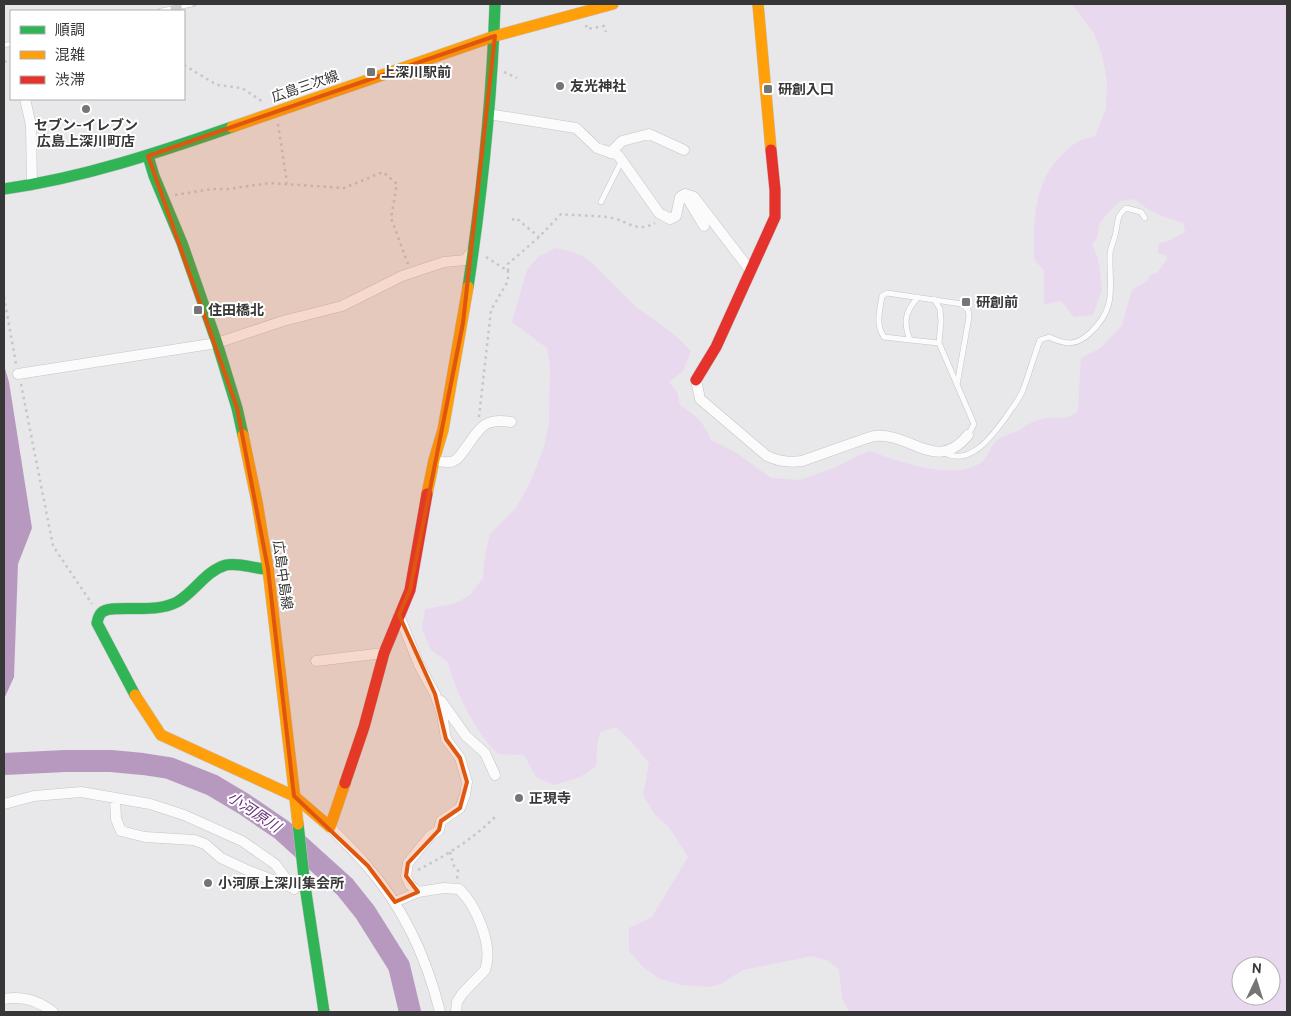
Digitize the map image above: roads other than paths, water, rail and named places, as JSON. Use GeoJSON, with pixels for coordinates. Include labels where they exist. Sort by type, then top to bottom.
{"type":"FeatureCollection","features":[{"type":"Feature","properties":{"kind":"street"},"geometry":{"type":"LineString","coordinates":[[330,827],[364,728],[384,653],[410,590],[418,536],[434,460],[443,430],[463,323],[474,249],[488,114],[496,4]]}},
{"type":"Feature","properties":{"kind":"street","name":"広島三次線"},"geometry":{"type":"LineString","coordinates":[[4,189],[32,185],[148,156],[495,36],[613,4]]}},
{"type":"Feature","properties":{"kind":"street"},"geometry":{"type":"LineString","coordinates":[[758,4],[776,209],[772,223],[716,346],[696,380],[700,398],[767,456],[780,461],[802,461],[875,436],[886,436],[930,451],[942,452],[955,448],[968,435]]}},
{"type":"Feature","properties":{"kind":"street"},"geometry":{"type":"LineString","coordinates":[[25,100],[31,125],[32,185]]}},
{"type":"Feature","properties":{"kind":"street"},"geometry":{"type":"LineString","coordinates":[[488,114],[576,128],[597,148],[618,155],[659,213],[670,219],[676,216],[680,198],[685,194]]}},
{"type":"Feature","properties":{"kind":"street"},"geometry":{"type":"LineString","coordinates":[[610,153],[622,141],[649,134],[684,150]]}},
{"type":"Feature","properties":{"kind":"street","name":"広島中島線"},"geometry":{"type":"LineString","coordinates":[[148,156],[154,176],[182,243],[217,343],[237,408],[257,502],[268,569],[295,801],[302,889],[324,1012]]}},
{"type":"Feature","properties":{"kind":"street"},"geometry":{"type":"LineString","coordinates":[[685,194],[694,197],[750,270]]}},
{"type":"Feature","properties":{"kind":"street"},"geometry":{"type":"LineString","coordinates":[[685,194],[704,226]]}},
{"type":"Feature","properties":{"kind":"street"},"geometry":{"type":"LineString","coordinates":[[18,374],[217,343],[283,321],[342,306],[410,273],[444,262],[465,260],[474,249]]}},
{"type":"Feature","properties":{"kind":"street"},"geometry":{"type":"LineString","coordinates":[[434,460],[450,462],[457,460],[480,428],[489,422],[498,420],[511,422]]}},
{"type":"Feature","properties":{"kind":"street"},"geometry":{"type":"LineString","coordinates":[[268,569],[257,570],[235,565],[225,566],[205,577],[181,598],[171,604],[104,610],[99,614],[97,623],[127,682],[161,735],[295,801],[330,827],[368,866],[394,902],[425,961],[440,1012]]}},
{"type":"Feature","properties":{"kind":"street"},"geometry":{"type":"LineString","coordinates":[[399,616],[408,640],[435,694],[442,714],[446,739],[460,758],[467,782],[460,808],[441,821],[439,830],[430,836],[408,863],[406,876],[410,885],[418,892]]}},
{"type":"Feature","properties":{"kind":"street"},"geometry":{"type":"LineString","coordinates":[[316,661],[384,653]]}},
{"type":"Feature","properties":{"kind":"street"},"geometry":{"type":"LineString","coordinates":[[429,684],[466,736],[485,753],[495,775]]}},
{"type":"Feature","properties":{"kind":"street"},"geometry":{"type":"LineString","coordinates":[[4,804],[34,796],[81,792],[150,804],[184,815],[242,841],[275,864],[302,889]]}},
{"type":"Feature","properties":{"kind":"street"},"geometry":{"type":"LineString","coordinates":[[115,798],[116,819],[120,831],[145,836],[194,840],[204,844],[221,858],[249,871],[302,889]]}},
{"type":"Feature","properties":{"kind":"street"},"geometry":{"type":"LineString","coordinates":[[394,902],[418,892],[444,888],[459,888],[469,898],[484,936],[487,954],[485,970],[462,994],[457,1002],[456,1012]]}},
{"type":"Feature","properties":{"kind":"street"},"geometry":{"type":"LineString","coordinates":[[4,999],[24,998],[38,1003],[53,1012]]}},
{"type":"Feature","properties":{"kind":"lane"},"geometry":{"type":"LineString","coordinates":[[601,202],[622,160]]}},
{"type":"Feature","properties":{"kind":"lane"},"geometry":{"type":"LineString","coordinates":[[942,452],[949,456],[962,455],[978,450],[991,438],[1022,391],[1040,340],[1048,337],[1064,343],[1082,341],[1103,320],[1109,309],[1111,245],[1116,231],[1118,216],[1126,208],[1141,212],[1145,218]]}},
{"type":"Feature","properties":{"kind":"lane"},"geometry":{"type":"LineString","coordinates":[[939,343],[884,337],[878,322],[882,296],[887,293],[934,299],[962,304],[968,310],[969,317],[957,385]]}},
{"type":"Feature","properties":{"kind":"lane"},"geometry":{"type":"LineString","coordinates":[[910,340],[905,328],[906,317],[912,304],[918,297]]}},
{"type":"Feature","properties":{"kind":"lane"},"geometry":{"type":"LineString","coordinates":[[934,299],[940,309],[939,343],[974,424],[968,435]]}},
{"type":"Feature","properties":{"kind":"waterway","name":"小河原川"},"geometry":{"type":"LineString","coordinates":[[4,764],[111,761],[169,768],[212,785],[244,804],[282,830],[345,887],[365,912],[399,966],[410,1012]]}},
{"type":"Feature","properties":{"kind":"railway"},"geometry":{"type":"LineString","coordinates":[[165,10],[194,4]]}},
{"type":"Feature","properties":{"kind":"railway"},"geometry":{"type":"LineString","coordinates":[[4,45],[10,44]]}},
{"type":"Feature","properties":{"kind":"place","name":"上深川駅前"},"geometry":{"type":"Point","coordinates":[371,72]}},
{"type":"Feature","properties":{"kind":"place","name":"友光神社"},"geometry":{"type":"Point","coordinates":[560,86]}},
{"type":"Feature","properties":{"kind":"place","name":"研創入口"},"geometry":{"type":"Point","coordinates":[768,89]}},
{"type":"Feature","properties":{"kind":"place","name":"セブン-イレブン 広島上深川町店"},"geometry":{"type":"Point","coordinates":[86,109]}},
{"type":"Feature","properties":{"kind":"place","name":"研創前"},"geometry":{"type":"Point","coordinates":[966,302]}},
{"type":"Feature","properties":{"kind":"place","name":"住田橋北"},"geometry":{"type":"Point","coordinates":[198,310]}},
{"type":"Feature","properties":{"kind":"place","name":"正現寺"},"geometry":{"type":"Point","coordinates":[519,798]}},
{"type":"Feature","properties":{"kind":"place","name":"小河原上深川集会所"},"geometry":{"type":"Point","coordinates":[208,883]}}]}
